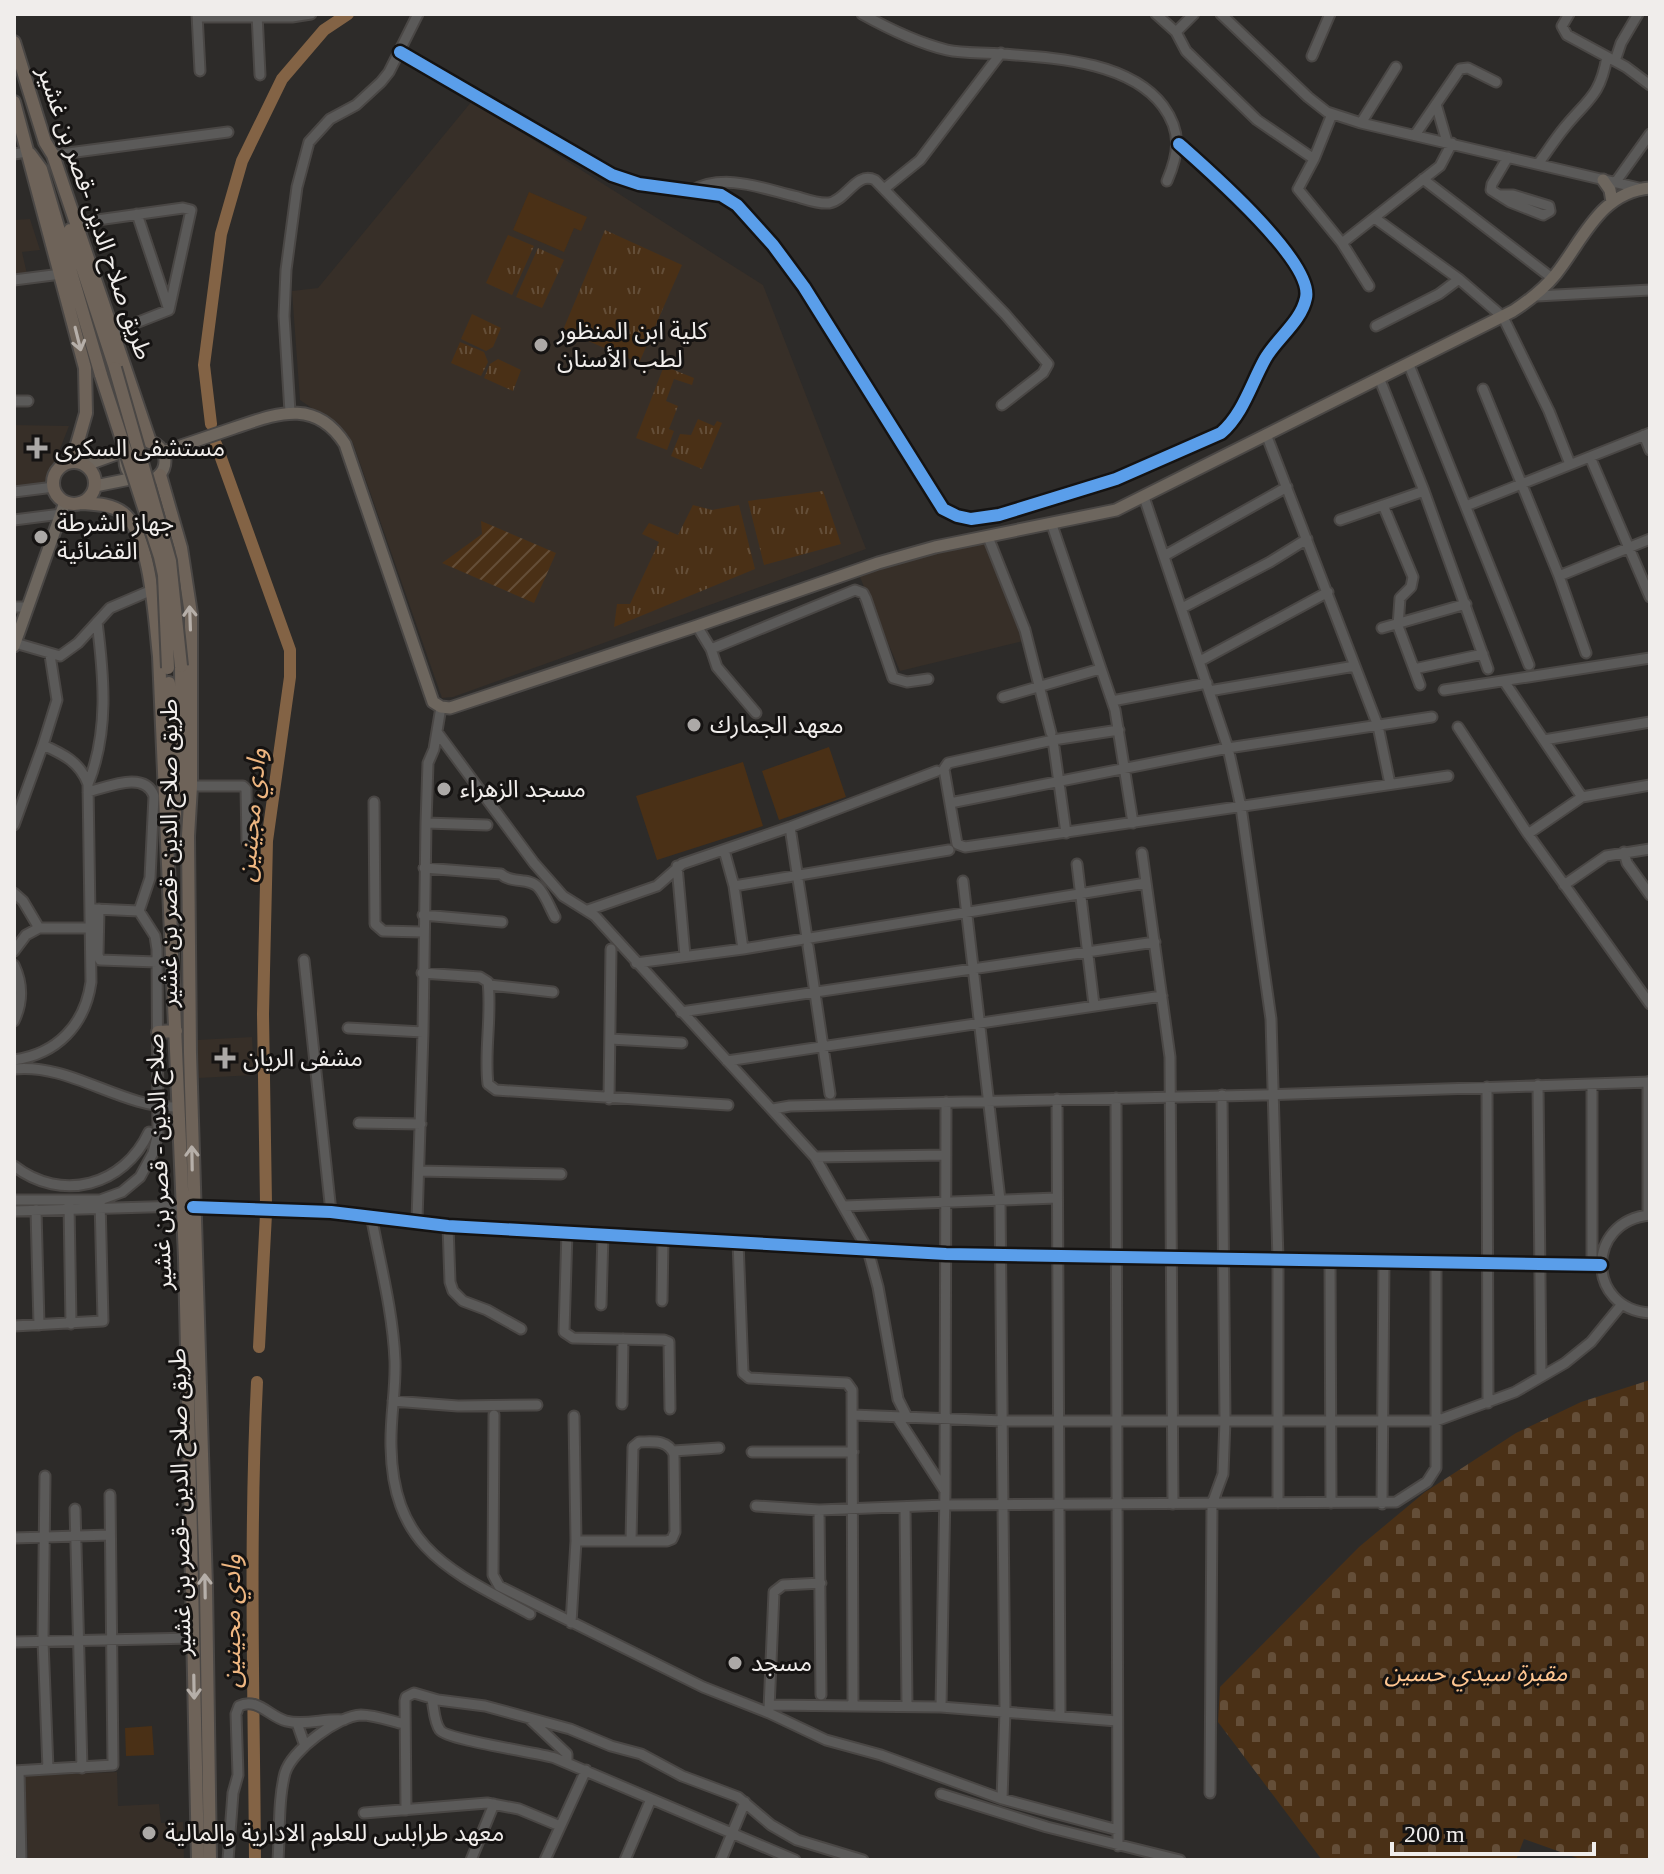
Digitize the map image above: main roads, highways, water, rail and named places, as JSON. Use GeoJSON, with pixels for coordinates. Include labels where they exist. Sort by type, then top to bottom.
{"type":"FeatureCollection","features":[{"type":"Feature","properties":{"kind":"highway","name":"طريق صلاح الدين -قصر بن غشير"},"geometry":{"type":"LineString","coordinates":[[14,42],[45,142],[53,155],[150,442]]}},
{"type":"Feature","properties":{"kind":"highway"},"geometry":{"type":"LineString","coordinates":[[14,102],[21,153],[61,274],[85,368],[84,424],[72,462]]}},
{"type":"Feature","properties":{"kind":"highway"},"geometry":{"type":"LineString","coordinates":[[45,142],[48,166],[115,368],[170,561],[183,820],[188,836]]}},
{"type":"Feature","properties":{"kind":"highway"},"geometry":{"type":"LineString","coordinates":[[21,153],[41,169],[164,575],[174,667],[175,814],[167,836]]}},
{"type":"Feature","properties":{"kind":"highway"},"geometry":{"type":"LineString","coordinates":[[72,462],[86,465],[94,474],[92,495],[81,503],[63,508],[54,487],[57,470],[72,462]]}},
{"type":"Feature","properties":{"kind":"highway","name":"طريق صلاح الدين -قصر بن غشير"},"geometry":{"type":"LineString","coordinates":[[160,475],[181,548],[190,599],[188,1206],[206,1587],[210,1860]]}},
{"type":"Feature","properties":{"kind":"highway","name":"صلاح الدين - قصر بن غشير"},"geometry":{"type":"LineString","coordinates":[[81,503],[111,507],[131,521],[143,550],[152,590],[159,656],[177,1107],[188,1206],[198,1860]]}},
{"type":"Feature","properties":{"kind":"highway"},"geometry":{"type":"LineString","coordinates":[[157,956],[173,949]]}},
{"type":"Feature","properties":{"kind":"highway"},"geometry":{"type":"LineString","coordinates":[[158,1032],[176,1031]]}},
{"type":"Feature","properties":{"kind":"main road"},"geometry":{"type":"LineString","coordinates":[[1609,181],[1612,202]]}},
{"type":"Feature","properties":{"kind":"main road"},"geometry":{"type":"LineString","coordinates":[[163,452],[276,414],[290,412],[309,415],[326,423],[345,444],[433,702],[450,708],[878,563],[1116,510],[1503,317],[1537,296],[1593,219],[1612,202],[1646,188]]}},
{"type":"Feature","properties":{"kind":"main road"},"geometry":{"type":"LineString","coordinates":[[86,465],[137,444],[150,442],[163,452],[165,461],[160,475],[148,481],[135,478],[95,486]]}},
{"type":"Feature","properties":{"kind":"main road"},"geometry":{"type":"LineString","coordinates":[[130,449],[126,462],[128,471],[135,478]]}},
{"type":"Feature","properties":{"kind":"main road"},"geometry":{"type":"LineString","coordinates":[[14,645],[63,508]]}},
{"type":"Feature","properties":{"kind":"waterway","name":"وادي مجينين"},"geometry":{"type":"LineString","coordinates":[[211,424],[204,365],[221,234],[242,161],[282,79],[324,30],[348,14]]}},
{"type":"Feature","properties":{"kind":"waterway","name":"وادي مجينين"},"geometry":{"type":"LineString","coordinates":[[216,444],[290,650],[290,677],[267,841],[263,1014],[266,1203]]}},
{"type":"Feature","properties":{"kind":"waterway","name":"وادي مجينين"},"geometry":{"type":"LineString","coordinates":[[259,1347],[266,1214]]}},
{"type":"Feature","properties":{"kind":"waterway","name":"وادي مجينين"},"geometry":{"type":"LineString","coordinates":[[255,1860],[253,1562],[257,1382]]}},
{"type":"Feature","properties":{"kind":"place","name":"كلية ابن المنظور لطب الأسنان"},"geometry":{"type":"Point","coordinates":[541,345]}},
{"type":"Feature","properties":{"kind":"place","name":"مستشفى السكرى"},"geometry":{"type":"Point","coordinates":[37,448]}},
{"type":"Feature","properties":{"kind":"place","name":"جهاز الشرطة القضائية"},"geometry":{"type":"Point","coordinates":[41,537]}},
{"type":"Feature","properties":{"kind":"place","name":"معهد الجمارك"},"geometry":{"type":"Point","coordinates":[694,725]}},
{"type":"Feature","properties":{"kind":"place","name":"مسجد الزهراء"},"geometry":{"type":"Point","coordinates":[444,789]}},
{"type":"Feature","properties":{"kind":"place","name":"مشفى الريان"},"geometry":{"type":"Point","coordinates":[225,1058]}},
{"type":"Feature","properties":{"kind":"place","name":"مسجد"},"geometry":{"type":"Point","coordinates":[735,1663]}},
{"type":"Feature","properties":{"kind":"place","name":"معهد طرابلس للعلوم الادارية والمالية"},"geometry":{"type":"Point","coordinates":[149,1833]}},
{"type":"Feature","properties":{"kind":"park label","name":"مقبرة سيدي حسين"},"geometry":{"type":"Point","coordinates":[1476,1673]}}]}
